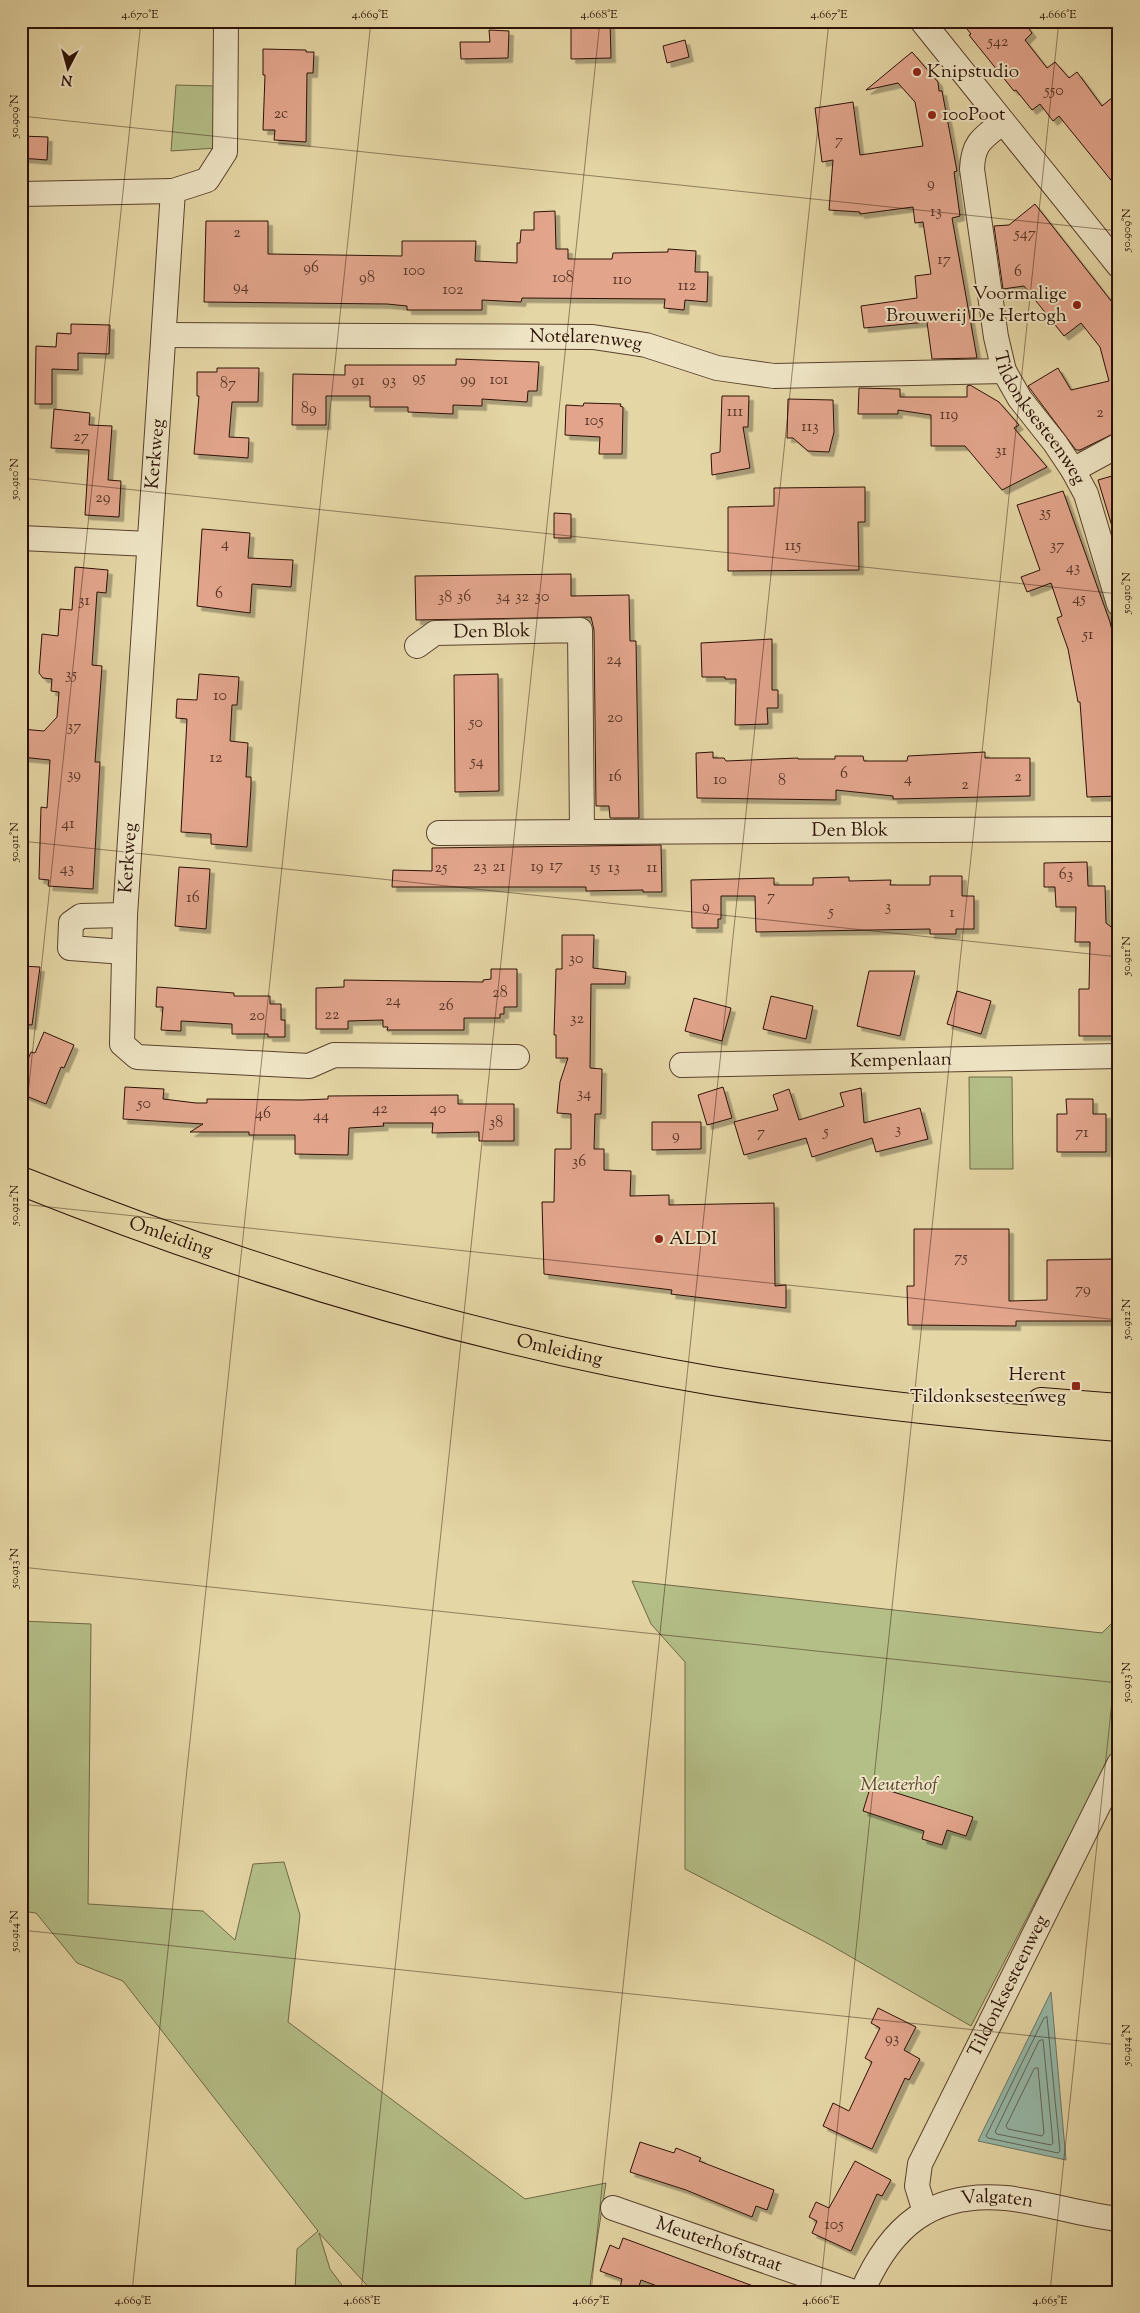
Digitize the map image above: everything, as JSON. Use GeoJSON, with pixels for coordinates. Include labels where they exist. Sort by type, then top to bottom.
{"type":"FeatureCollection","features":[{"type":"Feature","properties":{"kind":"main road","name":"Omleiding"},"geometry":{"type":"LineString","coordinates":[[21,1164],[203,1231],[385,1290],[472,1313],[647,1351],[795,1376],[913,1392],[1119,1408]]}},
{"type":"Feature","properties":{"kind":"main road","name":"Omleiding"},"geometry":{"type":"LineString","coordinates":[[21,1181],[209,1252],[412,1314],[558,1350],[711,1381],[823,1398],[1119,1428]]}},
{"type":"Feature","properties":{"kind":"street"},"geometry":{"type":"LineString","coordinates":[[21,194],[173,191],[207,180],[225,152],[226,21]]}},
{"type":"Feature","properties":{"kind":"street"},"geometry":{"type":"LineString","coordinates":[[922,21],[1119,266]]}},
{"type":"Feature","properties":{"kind":"street","name":"Tildonksesteenweg"},"geometry":{"type":"LineString","coordinates":[[1004,122],[987,135],[973,151],[972,169],[996,337],[1004,371],[1020,399],[1055,443],[1086,494],[1119,604]]}},
{"type":"Feature","properties":{"kind":"street","name":"Kerkweg"},"geometry":{"type":"LineString","coordinates":[[173,191],[165,335],[148,544],[125,915],[122,1044],[137,1057],[309,1066],[334,1055],[517,1057]]}},
{"type":"Feature","properties":{"kind":"street","name":"Notelarenweg"},"geometry":{"type":"LineString","coordinates":[[165,335],[593,337],[646,345],[717,368],[774,376],[1004,371]]}},
{"type":"Feature","properties":{"kind":"street"},"geometry":{"type":"LineString","coordinates":[[1073,470],[1119,445]]}},
{"type":"Feature","properties":{"kind":"street"},"geometry":{"type":"LineString","coordinates":[[21,538],[148,544]]}},
{"type":"Feature","properties":{"kind":"street","name":"Den Blok"},"geometry":{"type":"LineString","coordinates":[[417,646],[434,633],[580,630],[582,831]]}},
{"type":"Feature","properties":{"kind":"street","name":"Den Blok"},"geometry":{"type":"LineString","coordinates":[[439,833],[1119,829]]}},
{"type":"Feature","properties":{"kind":"street","name":"Kerkweg"},"geometry":{"type":"LineString","coordinates":[[124,952],[70,948],[71,923],[81,916],[125,915]]}},
{"type":"Feature","properties":{"kind":"street","name":"Kempenlaan"},"geometry":{"type":"LineString","coordinates":[[682,1065],[1119,1056]]}},
{"type":"Feature","properties":{"kind":"street","name":"Tildonksesteenweg"},"geometry":{"type":"LineString","coordinates":[[925,2212],[917,2186],[920,2164],[1119,1764]]}},
{"type":"Feature","properties":{"kind":"street","name":"Valgaten"},"geometry":{"type":"LineString","coordinates":[[862,2292],[887,2244],[904,2227],[925,2212],[961,2200],[992,2197],[1119,2219]]}},
{"type":"Feature","properties":{"kind":"street","name":"Meuterhofstraat"},"geometry":{"type":"LineString","coordinates":[[613,2208],[854,2292]]}},
{"type":"Feature","properties":{"kind":"green space"},"geometry":{"type":"Polygon","coordinates":[[[176,85],[217,86],[217,148],[171,151],[176,85]]]}},
{"type":"Feature","properties":{"kind":"green space"},"geometry":{"type":"Polygon","coordinates":[[[969,1077],[1012,1077],[1013,1169],[970,1169],[969,1077]]]}},
{"type":"Feature","properties":{"kind":"green space","name":"Meuterhof"},"geometry":{"type":"Polygon","coordinates":[[[632,1581],[1102,1633],[1119,1616],[1119,1740],[971,2026],[825,1942],[685,1869],[685,1662],[651,1624],[632,1581]]]}},
{"type":"Feature","properties":{"kind":"green space"},"geometry":{"type":"Polygon","coordinates":[[[21,1621],[91,1624],[88,1904],[203,1911],[235,1940],[253,1864],[284,1862],[300,1915],[288,2022],[525,2199],[606,2183],[589,2292],[373,2292],[319,2233],[330,2269],[347,2292],[295,2292],[297,2249],[318,2231],[123,1981],[77,1963],[36,1913],[21,1911],[21,1621]]]}},
{"type":"Feature","properties":{"kind":"water"},"geometry":{"type":"Polygon","coordinates":[[[1051,1992],[1066,2160],[978,2141],[1051,1992]]]}},
{"type":"Feature","properties":{"kind":"building"},"geometry":{"type":"Polygon","coordinates":[[[571,21],[610,21],[611,58],[571,59],[571,21]]]}},
{"type":"Feature","properties":{"kind":"building"},"geometry":{"type":"Polygon","coordinates":[[[961,21],[1023,21],[1032,33],[1025,40],[1047,68],[1055,62],[1069,78],[1077,72],[1102,106],[1119,92],[1119,190],[1059,116],[1053,121],[1040,104],[1032,110],[1016,90],[1014,91],[969,35],[971,34],[961,21]]]}},
{"type":"Feature","properties":{"kind":"building"},"geometry":{"type":"Polygon","coordinates":[[[489,30],[509,31],[508,58],[461,59],[460,42],[490,42],[489,30]]]}},
{"type":"Feature","properties":{"kind":"building"},"geometry":{"type":"Polygon","coordinates":[[[685,40],[689,57],[667,63],[663,46],[685,40]]]}},
{"type":"Feature","properties":{"kind":"building"},"geometry":{"type":"Polygon","coordinates":[[[263,49],[306,50],[306,52],[314,52],[313,73],[307,73],[306,142],[274,140],[275,130],[263,130],[265,75],[263,75],[263,49]]]}},
{"type":"Feature","properties":{"kind":"building"},"geometry":{"type":"Polygon","coordinates":[[[912,52],[938,82],[939,91],[942,91],[957,171],[954,172],[960,216],[952,218],[977,358],[932,359],[927,322],[864,328],[861,306],[917,298],[915,276],[931,274],[923,222],[915,223],[913,207],[860,214],[860,212],[829,210],[833,160],[822,162],[815,108],[853,102],[860,155],[923,146],[915,102],[898,83],[866,90],[912,52]]]}},
{"type":"Feature","properties":{"kind":"building"},"geometry":{"type":"Polygon","coordinates":[[[21,136],[48,137],[47,160],[21,158],[21,136]]]}},
{"type":"Feature","properties":{"kind":"building"},"geometry":{"type":"Polygon","coordinates":[[[1035,204],[1119,311],[1119,431],[1080,450],[1076,450],[1028,386],[1058,368],[1071,390],[1109,381],[1100,347],[1081,323],[1064,336],[1024,286],[1003,289],[994,226],[1009,225],[1035,204]]]}},
{"type":"Feature","properties":{"kind":"building"},"geometry":{"type":"Polygon","coordinates":[[[555,211],[556,249],[568,249],[568,259],[612,259],[613,253],[668,252],[668,249],[696,251],[695,272],[708,272],[707,302],[685,300],[684,310],[664,308],[665,299],[522,298],[521,302],[482,300],[482,310],[407,310],[407,306],[387,304],[204,302],[206,221],[268,221],[268,254],[402,256],[402,241],[476,241],[475,261],[517,263],[517,243],[520,243],[521,230],[534,230],[534,212],[555,211]]]}},
{"type":"Feature","properties":{"kind":"building"},"geometry":{"type":"Polygon","coordinates":[[[71,324],[110,325],[109,354],[78,353],[78,370],[52,369],[52,404],[35,404],[36,346],[56,347],[57,333],[71,334],[71,324]]]}},
{"type":"Feature","properties":{"kind":"building"},"geometry":{"type":"Polygon","coordinates":[[[456,359],[539,362],[537,391],[528,391],[527,402],[482,399],[482,406],[453,405],[453,414],[408,412],[408,407],[370,407],[370,396],[326,396],[326,425],[292,425],[293,374],[345,375],[345,365],[456,365],[456,359]]]}},
{"type":"Feature","properties":{"kind":"building"},"geometry":{"type":"Polygon","coordinates":[[[217,368],[259,368],[258,402],[232,402],[229,437],[249,438],[248,458],[194,454],[199,396],[197,396],[197,372],[217,372],[217,368]]]}},
{"type":"Feature","properties":{"kind":"building"},"geometry":{"type":"Polygon","coordinates":[[[970,385],[999,402],[1019,425],[1014,428],[1047,467],[1002,490],[965,446],[931,446],[931,415],[898,410],[898,414],[858,414],[859,388],[900,389],[900,397],[967,397],[967,386],[970,385]]]}},
{"type":"Feature","properties":{"kind":"building"},"geometry":{"type":"Polygon","coordinates":[[[722,396],[749,396],[748,427],[743,427],[750,468],[712,475],[711,454],[720,452],[722,396]]]}},
{"type":"Feature","properties":{"kind":"building"},"geometry":{"type":"Polygon","coordinates":[[[788,399],[833,400],[834,432],[829,452],[808,451],[793,438],[787,438],[788,399]]]}},
{"type":"Feature","properties":{"kind":"building"},"geometry":{"type":"Polygon","coordinates":[[[584,403],[621,404],[620,406],[623,407],[622,454],[599,454],[600,437],[565,435],[566,405],[583,406],[584,403]]]}},
{"type":"Feature","properties":{"kind":"building"},"geometry":{"type":"Polygon","coordinates":[[[54,409],[90,413],[89,425],[112,426],[108,480],[121,481],[119,517],[85,515],[89,450],[51,448],[54,409]]]}},
{"type":"Feature","properties":{"kind":"building"},"geometry":{"type":"Polygon","coordinates":[[[1119,474],[1119,532],[1114,533],[1098,480],[1119,474]]]}},
{"type":"Feature","properties":{"kind":"building"},"geometry":{"type":"Polygon","coordinates":[[[865,487],[865,522],[858,522],[859,570],[728,571],[728,507],[774,506],[774,488],[865,487]]]}},
{"type":"Feature","properties":{"kind":"building"},"geometry":{"type":"Polygon","coordinates":[[[1063,491],[1110,622],[1119,661],[1119,796],[1087,797],[1080,702],[1078,702],[1068,649],[1057,618],[1062,616],[1051,583],[1027,592],[1021,577],[1040,570],[1017,505],[1063,491]]]}},
{"type":"Feature","properties":{"kind":"building"},"geometry":{"type":"Polygon","coordinates":[[[554,513],[571,514],[571,538],[554,538],[554,513]]]}},
{"type":"Feature","properties":{"kind":"building"},"geometry":{"type":"Polygon","coordinates":[[[202,529],[250,533],[248,558],[293,560],[291,587],[252,584],[250,613],[197,606],[202,529]]]}},
{"type":"Feature","properties":{"kind":"building"},"geometry":{"type":"Polygon","coordinates":[[[75,567],[108,570],[106,593],[97,592],[92,665],[102,666],[95,762],[100,762],[93,889],[48,886],[49,880],[39,879],[41,807],[47,808],[50,760],[21,757],[21,729],[44,731],[57,717],[59,692],[51,691],[52,679],[43,678],[39,673],[42,634],[58,636],[60,609],[72,610],[75,567]]]}},
{"type":"Feature","properties":{"kind":"building"},"geometry":{"type":"Polygon","coordinates":[[[571,574],[571,596],[629,595],[630,641],[636,641],[639,818],[610,818],[609,806],[596,806],[594,630],[591,617],[416,620],[415,576],[571,574]]]}},
{"type":"Feature","properties":{"kind":"building"},"geometry":{"type":"Polygon","coordinates":[[[772,639],[772,690],[778,690],[778,708],[767,708],[768,724],[735,725],[736,679],[702,677],[701,643],[772,639]]]}},
{"type":"Feature","properties":{"kind":"building"},"geometry":{"type":"Polygon","coordinates":[[[199,674],[239,677],[237,705],[232,705],[230,741],[248,743],[246,777],[251,777],[251,787],[247,847],[211,844],[211,834],[181,832],[187,719],[176,718],[177,699],[197,700],[199,674]]]}},
{"type":"Feature","properties":{"kind":"building"},"geometry":{"type":"Polygon","coordinates":[[[498,674],[499,791],[455,792],[454,675],[498,674]]]}},
{"type":"Feature","properties":{"kind":"building"},"geometry":{"type":"Polygon","coordinates":[[[713,752],[713,758],[724,758],[726,761],[798,758],[835,759],[835,756],[863,756],[864,761],[907,761],[908,756],[985,752],[985,758],[1030,758],[1030,796],[893,799],[893,796],[836,790],[836,800],[697,798],[696,753],[713,752]]]}},
{"type":"Feature","properties":{"kind":"building"},"geometry":{"type":"Polygon","coordinates":[[[661,845],[662,892],[643,892],[643,890],[586,891],[586,887],[392,887],[393,870],[432,871],[432,848],[661,845]]]}},
{"type":"Feature","properties":{"kind":"building"},"geometry":{"type":"Polygon","coordinates":[[[1087,862],[1088,886],[1105,886],[1106,923],[1119,933],[1119,1036],[1079,1036],[1079,989],[1089,989],[1090,942],[1075,942],[1076,907],[1056,907],[1055,887],[1044,887],[1044,863],[1087,862]]]}},
{"type":"Feature","properties":{"kind":"building"},"geometry":{"type":"Polygon","coordinates":[[[179,867],[210,869],[206,929],[175,926],[179,867]]]}},
{"type":"Feature","properties":{"kind":"building"},"geometry":{"type":"Polygon","coordinates":[[[930,876],[962,876],[962,896],[974,896],[974,929],[956,929],[956,934],[930,934],[930,929],[756,932],[755,896],[721,896],[721,919],[718,919],[718,928],[692,928],[691,880],[774,878],[774,885],[813,885],[813,878],[849,877],[849,881],[891,880],[890,885],[930,885],[930,876]]]}},
{"type":"Feature","properties":{"kind":"building","name":"ALDI"},"geometry":{"type":"Polygon","coordinates":[[[562,935],[594,935],[593,968],[626,972],[625,984],[591,984],[590,1068],[602,1069],[601,1114],[595,1114],[594,1149],[604,1149],[604,1170],[631,1171],[630,1196],[669,1195],[669,1205],[774,1203],[775,1286],[786,1285],[786,1308],[671,1294],[672,1290],[544,1274],[542,1202],[554,1202],[555,1149],[571,1149],[571,1114],[557,1113],[560,1082],[568,1058],[556,1058],[556,1035],[554,1035],[556,969],[562,969],[562,935]]]}},
{"type":"Feature","properties":{"kind":"building"},"geometry":{"type":"Polygon","coordinates":[[[21,966],[40,967],[32,1025],[21,1024],[21,966]]]}},
{"type":"Feature","properties":{"kind":"building"},"geometry":{"type":"Polygon","coordinates":[[[491,969],[517,969],[517,1007],[504,1007],[504,1014],[500,1014],[500,1018],[464,1018],[464,1030],[387,1030],[388,1027],[383,1027],[383,1020],[348,1021],[348,1029],[316,1029],[316,988],[344,987],[344,980],[483,982],[483,980],[491,979],[491,969]]]}},
{"type":"Feature","properties":{"kind":"building"},"geometry":{"type":"Polygon","coordinates":[[[869,971],[915,971],[900,1036],[857,1026],[869,971]]]}},
{"type":"Feature","properties":{"kind":"building"},"geometry":{"type":"Polygon","coordinates":[[[157,987],[234,993],[234,996],[270,996],[270,1004],[281,1004],[281,1020],[285,1020],[285,1037],[268,1037],[268,1034],[232,1034],[232,1024],[181,1021],[181,1031],[161,1030],[163,1007],[156,1007],[157,987]]]}},
{"type":"Feature","properties":{"kind":"building"},"geometry":{"type":"Polygon","coordinates":[[[957,991],[991,1001],[981,1034],[947,1024],[957,991]]]}},
{"type":"Feature","properties":{"kind":"building"},"geometry":{"type":"Polygon","coordinates":[[[771,996],[813,1006],[806,1039],[763,1029],[771,996]]]}},
{"type":"Feature","properties":{"kind":"building"},"geometry":{"type":"Polygon","coordinates":[[[694,998],[731,1008],[722,1041],[685,1031],[694,998]]]}},
{"type":"Feature","properties":{"kind":"building"},"geometry":{"type":"Polygon","coordinates":[[[44,1032],[74,1045],[64,1068],[61,1067],[46,1104],[21,1094],[21,1076],[31,1052],[35,1053],[44,1032]]]}},
{"type":"Feature","properties":{"kind":"building"},"geometry":{"type":"Polygon","coordinates":[[[125,1087],[164,1089],[163,1099],[196,1103],[207,1103],[207,1099],[302,1100],[328,1099],[328,1096],[458,1095],[458,1104],[514,1104],[514,1141],[479,1141],[479,1132],[432,1133],[433,1123],[383,1123],[384,1126],[349,1128],[348,1155],[295,1154],[295,1135],[249,1135],[249,1132],[190,1132],[203,1124],[123,1119],[125,1087]]]}},
{"type":"Feature","properties":{"kind":"building"},"geometry":{"type":"Polygon","coordinates":[[[723,1087],[732,1118],[707,1125],[698,1095],[723,1087]]]}},
{"type":"Feature","properties":{"kind":"building"},"geometry":{"type":"Polygon","coordinates":[[[861,1088],[864,1123],[920,1108],[928,1139],[876,1152],[872,1138],[812,1157],[806,1138],[744,1155],[734,1122],[778,1110],[773,1095],[789,1089],[799,1120],[844,1106],[840,1093],[861,1088]]]}},
{"type":"Feature","properties":{"kind":"building"},"geometry":{"type":"Polygon","coordinates":[[[1066,1099],[1093,1099],[1093,1114],[1106,1114],[1106,1152],[1057,1152],[1057,1114],[1067,1114],[1066,1099]]]}},
{"type":"Feature","properties":{"kind":"building"},"geometry":{"type":"Polygon","coordinates":[[[652,1122],[701,1122],[701,1149],[652,1150],[652,1122]]]}},
{"type":"Feature","properties":{"kind":"building"},"geometry":{"type":"Polygon","coordinates":[[[914,1229],[1009,1229],[1009,1301],[1047,1300],[1047,1260],[1119,1259],[1119,1321],[1016,1321],[1016,1326],[908,1325],[907,1286],[914,1286],[914,1229]]]}},
{"type":"Feature","properties":{"kind":"building"},"geometry":{"type":"Polygon","coordinates":[[[871,1785],[973,1817],[966,1836],[947,1830],[942,1845],[922,1839],[924,1831],[863,1811],[871,1785]]]}},
{"type":"Feature","properties":{"kind":"building"},"geometry":{"type":"Polygon","coordinates":[[[878,2008],[916,2027],[904,2050],[920,2059],[909,2080],[905,2078],[872,2149],[823,2126],[833,2103],[849,2111],[872,2062],[865,2058],[880,2028],[871,2023],[878,2008]]]}},
{"type":"Feature","properties":{"kind":"building"},"geometry":{"type":"Polygon","coordinates":[[[640,2142],[674,2153],[676,2148],[701,2158],[699,2161],[774,2190],[767,2210],[756,2206],[752,2217],[686,2190],[630,2172],[640,2142]]]}},
{"type":"Feature","properties":{"kind":"building"},"geometry":{"type":"Polygon","coordinates":[[[855,2161],[891,2180],[882,2196],[877,2194],[851,2251],[812,2233],[817,2221],[809,2217],[816,2202],[829,2208],[855,2161]]]}},
{"type":"Feature","properties":{"kind":"building"},"geometry":{"type":"Polygon","coordinates":[[[623,2238],[764,2290],[764,2292],[673,2292],[641,2280],[637,2292],[619,2292],[622,2279],[600,2271],[610,2245],[619,2249],[623,2238]]]}},
{"type":"Feature","properties":{"kind":"place","name":"Knipstudio"},"geometry":{"type":"Point","coordinates":[917,72]}},
{"type":"Feature","properties":{"kind":"place","name":"100Poot"},"geometry":{"type":"Point","coordinates":[932,115]}},
{"type":"Feature","properties":{"kind":"place","name":"Voormalige Brouwerij De Hertogh"},"geometry":{"type":"Point","coordinates":[1077,305]}},
{"type":"Feature","properties":{"kind":"place","name":"ALDI"},"geometry":{"type":"Point","coordinates":[659,1239]}},
{"type":"Feature","properties":{"kind":"place","name":"Herent Tildonksesteenweg"},"geometry":{"type":"Point","coordinates":[1076,1386]}}]}
